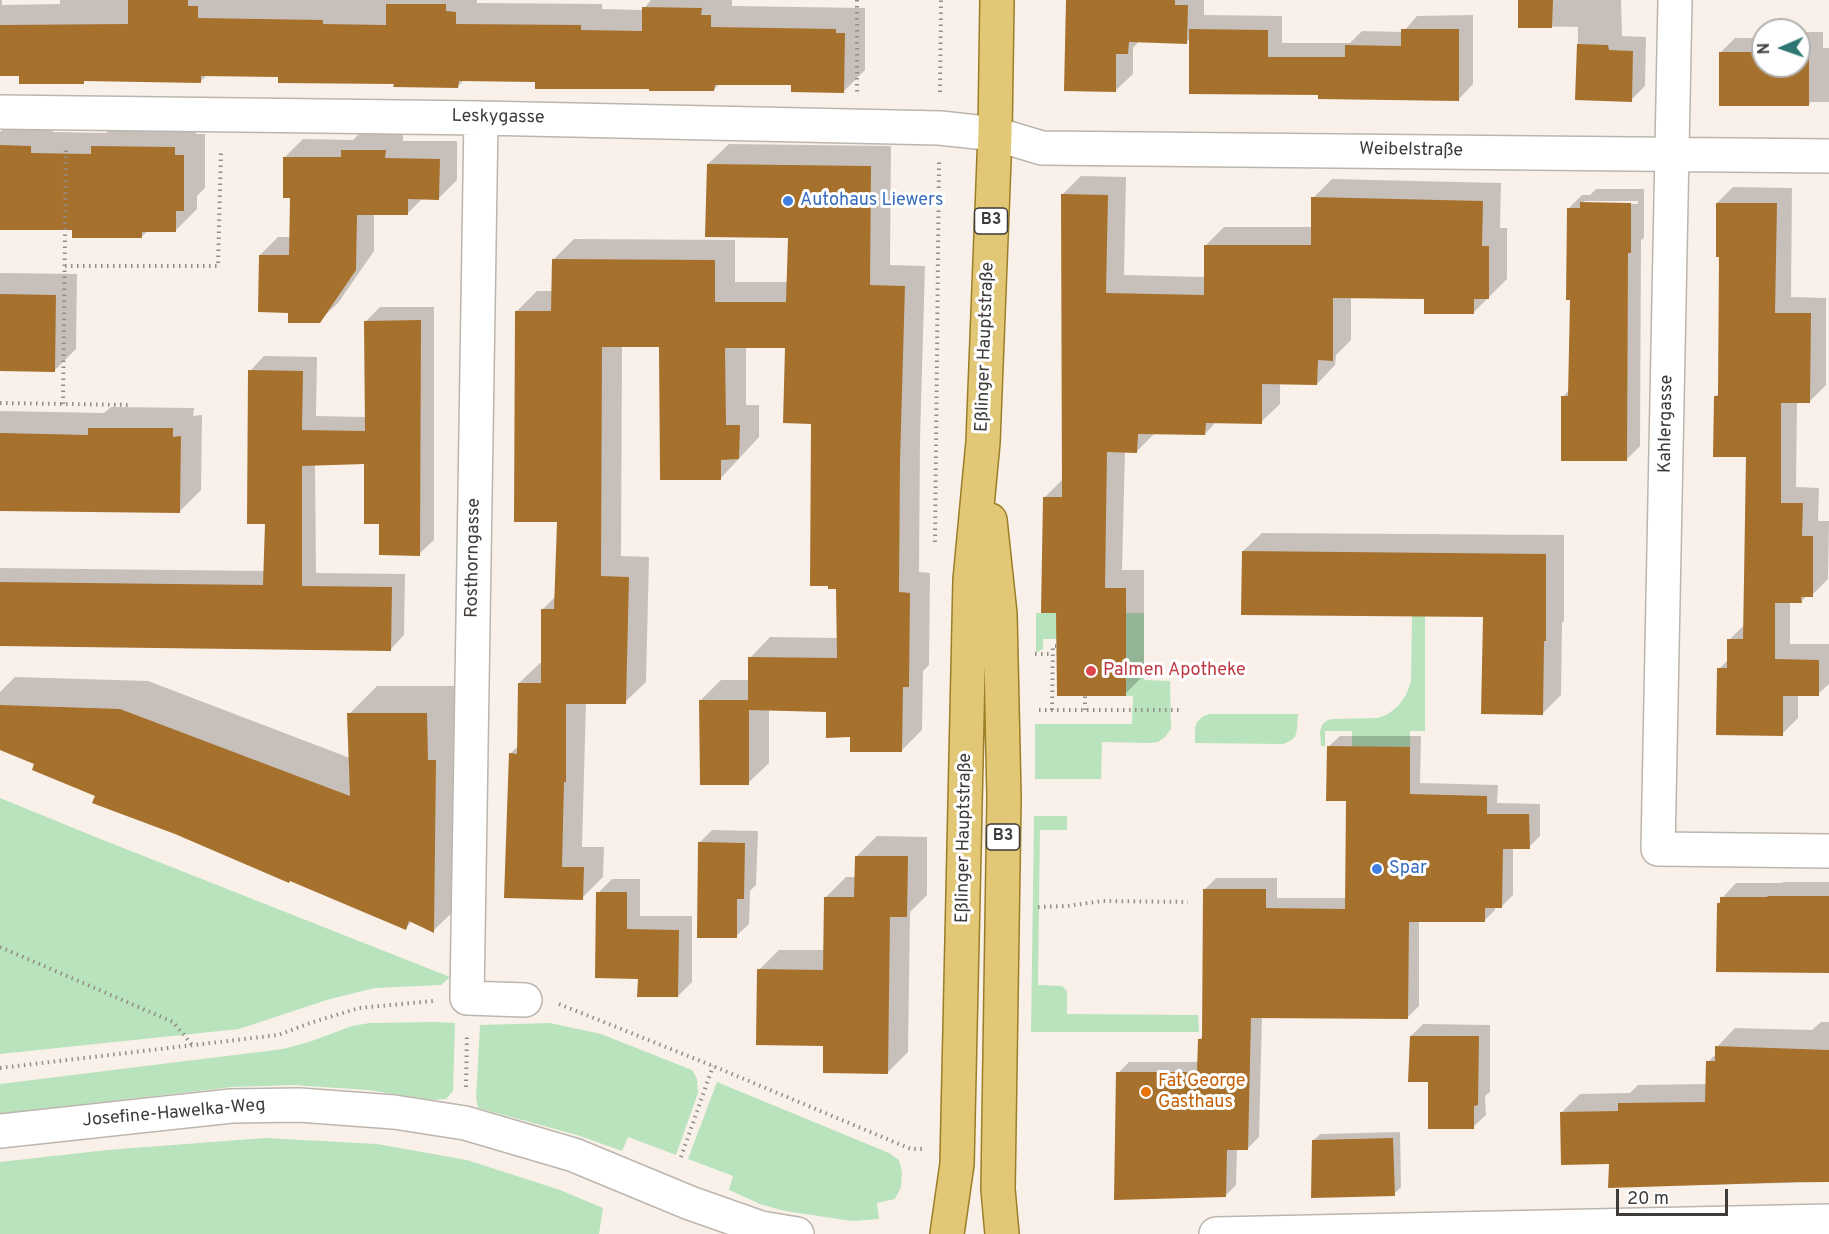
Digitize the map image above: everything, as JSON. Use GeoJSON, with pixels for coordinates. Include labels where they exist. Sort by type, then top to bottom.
{"type":"FeatureCollection","features":[{"type":"Feature","properties":{"kind":"main road","name":"Eßlinger Hauptstraße"},"geometry":{"type":"LineString","coordinates":[[947,1234],[957,1164],[970,580],[982,442],[995,134],[997,0]]}},
{"type":"Feature","properties":{"kind":"main road","name":"Eßlinger Hauptstraße"},"geometry":{"type":"LineString","coordinates":[[982,442],[1000,625],[1004,797],[998,1190],[1002,1234]]}},
{"type":"Feature","properties":{"kind":"street","name":"Kahlergasse"},"geometry":{"type":"LineString","coordinates":[[1675,0],[1658,849],[1829,851]]}},
{"type":"Feature","properties":{"kind":"street","name":"Leskygasse"},"geometry":{"type":"LineString","coordinates":[[0,112],[481,118],[858,126],[940,128],[995,134]]}},
{"type":"Feature","properties":{"kind":"street","name":"Rosthorngasse"},"geometry":{"type":"LineString","coordinates":[[467,998],[481,118]]}},
{"type":"Feature","properties":{"kind":"street","name":"Weibelstraße"},"geometry":{"type":"LineString","coordinates":[[995,134],[1042,148],[1829,156]]}},
{"type":"Feature","properties":{"kind":"street"},"geometry":{"type":"LineString","coordinates":[[467,998],[525,1000]]}},
{"type":"Feature","properties":{"kind":"street","name":"Josefine-Hawelka-Weg"},"geometry":{"type":"LineString","coordinates":[[0,1131],[231,1106],[299,1105],[394,1112],[465,1123],[574,1155],[690,1203],[761,1228],[797,1234]]}},
{"type":"Feature","properties":{"kind":"street"},"geometry":{"type":"LineString","coordinates":[[1216,1234],[1829,1221]]}},
{"type":"Feature","properties":{"kind":"path"},"geometry":{"type":"LineString","coordinates":[[857,0],[858,126]]}},
{"type":"Feature","properties":{"kind":"path"},"geometry":{"type":"LineString","coordinates":[[940,102],[941,0]]}},
{"type":"Feature","properties":{"kind":"path"},"geometry":{"type":"LineString","coordinates":[[63,404],[66,138]]}},
{"type":"Feature","properties":{"kind":"path"},"geometry":{"type":"LineString","coordinates":[[65,266],[218,266],[221,140]]}},
{"type":"Feature","properties":{"kind":"path"},"geometry":{"type":"LineString","coordinates":[[0,404],[132,405]]}},
{"type":"Feature","properties":{"kind":"path"},"geometry":{"type":"LineString","coordinates":[[1053,710],[1052,654],[1053,646],[1057,646]]}},
{"type":"Feature","properties":{"kind":"path"},"geometry":{"type":"LineString","coordinates":[[1028,654],[1052,654]]}},
{"type":"Feature","properties":{"kind":"path"},"geometry":{"type":"LineString","coordinates":[[1085,696],[1085,710]]}},
{"type":"Feature","properties":{"kind":"path"},"geometry":{"type":"LineString","coordinates":[[1036,710],[1182,710]]}},
{"type":"Feature","properties":{"kind":"path"},"geometry":{"type":"LineString","coordinates":[[1039,907],[1102,901],[1188,902]]}},
{"type":"Feature","properties":{"kind":"path"},"geometry":{"type":"LineString","coordinates":[[0,947],[173,1022],[193,1046]]}},
{"type":"Feature","properties":{"kind":"path"},"geometry":{"type":"LineString","coordinates":[[0,1068],[278,1035],[359,1008],[467,998],[465,1123]]}},
{"type":"Feature","properties":{"kind":"path"},"geometry":{"type":"LineString","coordinates":[[525,1000],[558,1004],[911,1149]]}},
{"type":"Feature","properties":{"kind":"path"},"geometry":{"type":"LineString","coordinates":[[681,1157],[713,1066]]}},
{"type":"Feature","properties":{"kind":"green space"},"geometry":{"type":"Polygon","coordinates":[[[1036,613],[1144,613],[1144,680],[1170,681],[1171,729],[1165,737],[1158,742],[1150,743],[1102,742],[1101,779],[1035,779],[1035,724],[1132,724],[1133,696],[1126,696],[1057,639],[1043,639],[1043,649],[1036,653],[1036,613]]]}},
{"type":"Feature","properties":{"kind":"green space"},"geometry":{"type":"Polygon","coordinates":[[[1412,616],[1425,616],[1425,731],[1410,731],[1410,747],[1352,747],[1352,731],[1325,731],[1325,746],[1321,746],[1320,732],[1326,721],[1378,718],[1398,706],[1406,695],[1411,682],[1412,616]]]}},
{"type":"Feature","properties":{"kind":"green space"},"geometry":{"type":"Polygon","coordinates":[[[1209,714],[1298,714],[1297,729],[1295,737],[1283,744],[1195,743],[1197,722],[1209,714]]]}},
{"type":"Feature","properties":{"kind":"green space"},"geometry":{"type":"Polygon","coordinates":[[[0,798],[450,977],[441,985],[375,988],[330,999],[239,1029],[0,1054],[0,798]]]}},
{"type":"Feature","properties":{"kind":"green space"},"geometry":{"type":"Polygon","coordinates":[[[1034,816],[1067,816],[1067,830],[1040,830],[1038,985],[1062,986],[1067,991],[1067,1014],[1198,1015],[1199,1032],[1031,1032],[1034,816]]]}},
{"type":"Feature","properties":{"kind":"green space"},"geometry":{"type":"Polygon","coordinates":[[[370,1023],[455,1023],[453,1091],[446,1099],[433,1100],[368,1090],[293,1085],[232,1087],[0,1114],[0,1084],[283,1049],[352,1026],[370,1023]]]}},
{"type":"Feature","properties":{"kind":"green space"},"geometry":{"type":"Polygon","coordinates":[[[550,1023],[601,1034],[692,1070],[697,1079],[698,1093],[676,1155],[628,1137],[622,1151],[577,1135],[478,1108],[476,1098],[480,1025],[550,1023]]]}},
{"type":"Feature","properties":{"kind":"green space"},"geometry":{"type":"Polygon","coordinates":[[[717,1082],[889,1153],[899,1160],[902,1172],[901,1187],[895,1199],[877,1203],[879,1219],[852,1221],[785,1211],[760,1204],[729,1190],[733,1176],[688,1159],[717,1082]]]}},
{"type":"Feature","properties":{"kind":"green space"},"geometry":{"type":"Polygon","coordinates":[[[265,1138],[377,1144],[467,1160],[560,1190],[603,1208],[599,1234],[0,1234],[0,1162],[107,1150],[265,1138]]]}},
{"type":"Feature","properties":{"kind":"building"},"geometry":{"type":"Polygon","coordinates":[[[128,0],[188,0],[188,6],[198,6],[198,18],[323,20],[323,24],[386,25],[386,4],[446,4],[446,11],[456,12],[456,24],[581,25],[581,30],[642,31],[642,7],[702,8],[701,15],[711,15],[711,27],[836,29],[836,33],[845,33],[844,93],[791,92],[791,85],[715,85],[714,91],[649,91],[649,89],[535,89],[535,82],[459,81],[458,88],[393,87],[394,84],[278,83],[278,77],[201,76],[201,83],[84,81],[84,84],[19,84],[19,76],[0,76],[0,25],[128,24],[128,0]]]}},
{"type":"Feature","properties":{"kind":"building"},"geometry":{"type":"Polygon","coordinates":[[[1066,0],[1175,0],[1175,5],[1188,5],[1187,44],[1129,42],[1128,54],[1116,54],[1116,92],[1064,91],[1066,0]]]}},
{"type":"Feature","properties":{"kind":"building"},"geometry":{"type":"Polygon","coordinates":[[[1518,0],[1553,0],[1552,28],[1518,28],[1518,0]]]}},
{"type":"Feature","properties":{"kind":"building"},"geometry":{"type":"Polygon","coordinates":[[[1189,29],[1268,30],[1268,57],[1345,57],[1345,45],[1401,46],[1401,29],[1459,29],[1459,101],[1318,99],[1318,95],[1189,94],[1189,29]]]}},
{"type":"Feature","properties":{"kind":"building"},"geometry":{"type":"Polygon","coordinates":[[[1577,44],[1608,45],[1609,50],[1633,51],[1632,102],[1575,100],[1577,44]]]}},
{"type":"Feature","properties":{"kind":"building"},"geometry":{"type":"Polygon","coordinates":[[[1719,52],[1751,52],[1751,78],[1809,78],[1809,106],[1719,106],[1719,52]]]}},
{"type":"Feature","properties":{"kind":"building"},"geometry":{"type":"Polygon","coordinates":[[[0,145],[31,146],[31,153],[91,154],[91,146],[175,147],[175,155],[184,155],[184,211],[176,211],[176,232],[142,232],[142,238],[72,238],[72,230],[0,230],[0,145]]]}},
{"type":"Feature","properties":{"kind":"building"},"geometry":{"type":"Polygon","coordinates":[[[341,150],[386,150],[385,158],[440,159],[439,200],[408,199],[408,215],[357,215],[356,270],[320,323],[288,323],[288,313],[258,312],[259,255],[289,255],[290,198],[283,198],[283,157],[341,157],[341,150]]]}},
{"type":"Feature","properties":{"kind":"building"},"geometry":{"type":"Polygon","coordinates":[[[707,164],[871,166],[870,285],[905,286],[899,592],[910,593],[909,687],[903,687],[902,752],[850,752],[850,737],[826,738],[826,712],[749,710],[749,785],[700,785],[699,700],[748,700],[748,657],[837,658],[836,589],[828,589],[828,586],[810,586],[811,424],[783,423],[785,348],[725,348],[726,425],[740,425],[739,459],[721,460],[721,480],[660,480],[659,347],[602,347],[601,576],[629,577],[626,704],[566,704],[566,782],[564,782],[562,867],[584,867],[583,900],[504,898],[509,753],[517,754],[518,683],[541,683],[541,609],[554,609],[557,522],[514,522],[515,311],[551,311],[552,259],[715,260],[715,302],[786,302],[788,238],[705,237],[707,164]]]}},
{"type":"Feature","properties":{"kind":"building"},"geometry":{"type":"Polygon","coordinates":[[[1061,194],[1108,195],[1106,293],[1204,295],[1204,245],[1311,245],[1311,197],[1483,201],[1482,246],[1489,246],[1489,299],[1474,299],[1474,314],[1424,314],[1424,299],[1333,298],[1333,361],[1318,360],[1317,385],[1262,384],[1262,424],[1206,423],[1205,435],[1138,434],[1137,453],[1107,452],[1105,588],[1126,588],[1126,696],[1057,696],[1056,613],[1041,613],[1043,497],[1062,497],[1061,194]]]}},
{"type":"Feature","properties":{"kind":"building"},"geometry":{"type":"Polygon","coordinates":[[[1580,202],[1631,203],[1631,253],[1628,253],[1627,461],[1561,461],[1561,396],[1568,396],[1570,300],[1566,300],[1567,208],[1580,208],[1580,202]]]}},
{"type":"Feature","properties":{"kind":"building"},"geometry":{"type":"Polygon","coordinates":[[[1716,203],[1777,203],[1775,313],[1811,313],[1810,403],[1781,403],[1781,503],[1803,503],[1802,536],[1813,536],[1813,597],[1801,597],[1802,603],[1775,603],[1775,659],[1819,660],[1819,696],[1783,696],[1783,736],[1716,735],[1717,668],[1727,668],[1727,639],[1743,639],[1746,457],[1713,457],[1714,396],[1718,396],[1719,257],[1716,257],[1716,203]]]}},
{"type":"Feature","properties":{"kind":"building"},"geometry":{"type":"Polygon","coordinates":[[[0,294],[56,295],[55,372],[0,371],[0,294]]]}},
{"type":"Feature","properties":{"kind":"building"},"geometry":{"type":"Polygon","coordinates":[[[421,320],[420,556],[379,555],[379,524],[364,524],[364,464],[302,466],[302,586],[392,587],[391,651],[0,646],[0,582],[263,585],[265,524],[247,524],[248,370],[303,371],[302,430],[365,431],[364,321],[421,320]]]}},
{"type":"Feature","properties":{"kind":"building"},"geometry":{"type":"Polygon","coordinates":[[[88,428],[173,428],[173,437],[181,436],[180,513],[0,511],[0,433],[88,435],[88,428]]]}},
{"type":"Feature","properties":{"kind":"building"},"geometry":{"type":"Polygon","coordinates":[[[1242,551],[1546,554],[1543,715],[1481,714],[1483,617],[1241,615],[1242,551]]]}},
{"type":"Feature","properties":{"kind":"building"},"geometry":{"type":"Polygon","coordinates":[[[0,705],[120,709],[350,796],[347,713],[427,713],[428,760],[436,760],[434,933],[409,921],[406,930],[175,834],[92,803],[95,796],[32,770],[34,764],[0,750],[0,705]]]}},
{"type":"Feature","properties":{"kind":"building"},"geometry":{"type":"Polygon","coordinates":[[[1327,746],[1410,747],[1410,794],[1487,796],[1487,814],[1529,814],[1530,849],[1503,849],[1502,908],[1485,908],[1485,922],[1409,922],[1408,1019],[1251,1018],[1248,1150],[1227,1150],[1226,1197],[1114,1200],[1116,1072],[1197,1072],[1198,1039],[1202,1039],[1203,889],[1266,889],[1266,908],[1345,909],[1346,801],[1326,801],[1327,746]]]}},
{"type":"Feature","properties":{"kind":"building"},"geometry":{"type":"Polygon","coordinates":[[[698,842],[745,843],[744,899],[737,899],[737,938],[697,938],[698,842]]]}},
{"type":"Feature","properties":{"kind":"building"},"geometry":{"type":"Polygon","coordinates":[[[855,856],[908,856],[907,917],[890,917],[888,1074],[823,1073],[823,1046],[756,1045],[757,969],[823,970],[824,897],[854,897],[855,856]]]}},
{"type":"Feature","properties":{"kind":"building"},"geometry":{"type":"Polygon","coordinates":[[[596,892],[627,892],[627,929],[679,930],[678,997],[637,997],[638,979],[595,978],[596,892]]]}},
{"type":"Feature","properties":{"kind":"building"},"geometry":{"type":"Polygon","coordinates":[[[1829,896],[1829,973],[1716,972],[1717,903],[1720,903],[1720,897],[1829,896]]]}},
{"type":"Feature","properties":{"kind":"building"},"geometry":{"type":"Polygon","coordinates":[[[1410,1036],[1479,1036],[1478,1105],[1474,1106],[1474,1129],[1428,1129],[1428,1082],[1408,1082],[1410,1036]]]}},
{"type":"Feature","properties":{"kind":"building"},"geometry":{"type":"Polygon","coordinates":[[[1715,1046],[1829,1050],[1829,1182],[1608,1188],[1609,1164],[1561,1165],[1560,1112],[1618,1111],[1618,1103],[1705,1102],[1706,1061],[1715,1061],[1715,1046]]]}},
{"type":"Feature","properties":{"kind":"building"},"geometry":{"type":"Polygon","coordinates":[[[1393,1138],[1395,1196],[1311,1198],[1312,1140],[1393,1138]]]}},
{"type":"Feature","properties":{"kind":"place","name":"Autohaus Liewers"},"geometry":{"type":"Point","coordinates":[788,201]}},
{"type":"Feature","properties":{"kind":"place","name":"Palmen Apotheke"},"geometry":{"type":"Point","coordinates":[1091,671]}},
{"type":"Feature","properties":{"kind":"place","name":"Spar"},"geometry":{"type":"Point","coordinates":[1377,869]}},
{"type":"Feature","properties":{"kind":"place","name":"Fat George Gasthaus"},"geometry":{"type":"Point","coordinates":[1146,1092]}}]}
